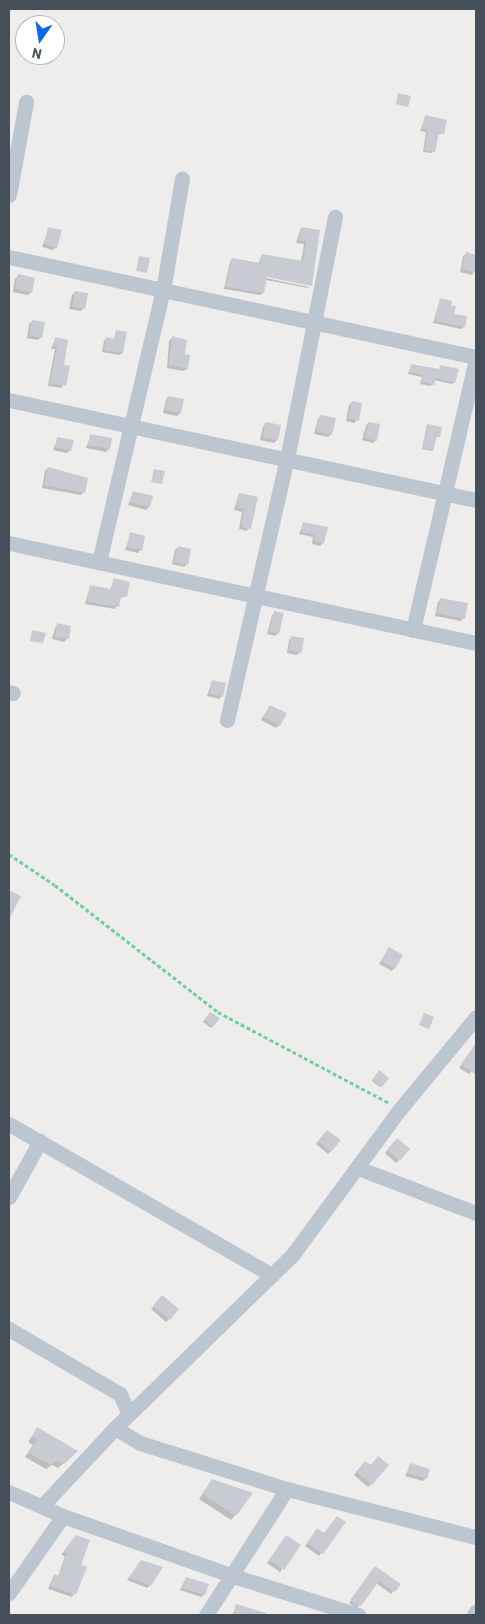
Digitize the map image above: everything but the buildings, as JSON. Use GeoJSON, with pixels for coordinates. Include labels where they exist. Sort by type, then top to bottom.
{"type":"FeatureCollection","features":[{"type":"Feature","properties":{"kind":"street"},"geometry":{"type":"LineString","coordinates":[[9,195],[26,102]]}},
{"type":"Feature","properties":{"kind":"street"},"geometry":{"type":"LineString","coordinates":[[99,562],[163,290],[182,179]]}},
{"type":"Feature","properties":{"kind":"street"},"geometry":{"type":"LineString","coordinates":[[227,720],[287,459],[335,217]]}},
{"type":"Feature","properties":{"kind":"street"},"geometry":{"type":"LineString","coordinates":[[9,256],[315,321],[476,358],[413,630]]}},
{"type":"Feature","properties":{"kind":"street"},"geometry":{"type":"LineString","coordinates":[[9,400],[476,500]]}},
{"type":"Feature","properties":{"kind":"street"},"geometry":{"type":"LineString","coordinates":[[9,543],[476,643]]}},
{"type":"Feature","properties":{"kind":"street"},"geometry":{"type":"LineString","coordinates":[[42,1506],[115,1428],[293,1254],[400,1109],[476,1017]]}},
{"type":"Feature","properties":{"kind":"street"},"geometry":{"type":"LineString","coordinates":[[9,1124],[40,1140],[272,1275]]}},
{"type":"Feature","properties":{"kind":"street"},"geometry":{"type":"LineString","coordinates":[[9,1197],[40,1140]]}},
{"type":"Feature","properties":{"kind":"street"},"geometry":{"type":"LineString","coordinates":[[358,1168],[476,1214]]}},
{"type":"Feature","properties":{"kind":"street"},"geometry":{"type":"LineString","coordinates":[[9,1329],[120,1394],[129,1414]]}},
{"type":"Feature","properties":{"kind":"street"},"geometry":{"type":"LineString","coordinates":[[115,1428],[140,1443],[287,1489],[476,1538]]}},
{"type":"Feature","properties":{"kind":"street"},"geometry":{"type":"LineString","coordinates":[[206,1615],[233,1576],[287,1489]]}},
{"type":"Feature","properties":{"kind":"street"},"geometry":{"type":"LineString","coordinates":[[9,1492],[63,1516],[233,1576],[358,1615]]}},
{"type":"Feature","properties":{"kind":"street"},"geometry":{"type":"LineString","coordinates":[[9,1593],[63,1516]]}},
{"type":"Feature","properties":{"kind":"street"},"geometry":{"type":"LineString","coordinates":[[474,1615],[476,1611]]}},
{"type":"Feature","properties":{"kind":"path"},"geometry":{"type":"LineString","coordinates":[[9,854],[55,885],[218,1012],[400,1109]]}}]}
